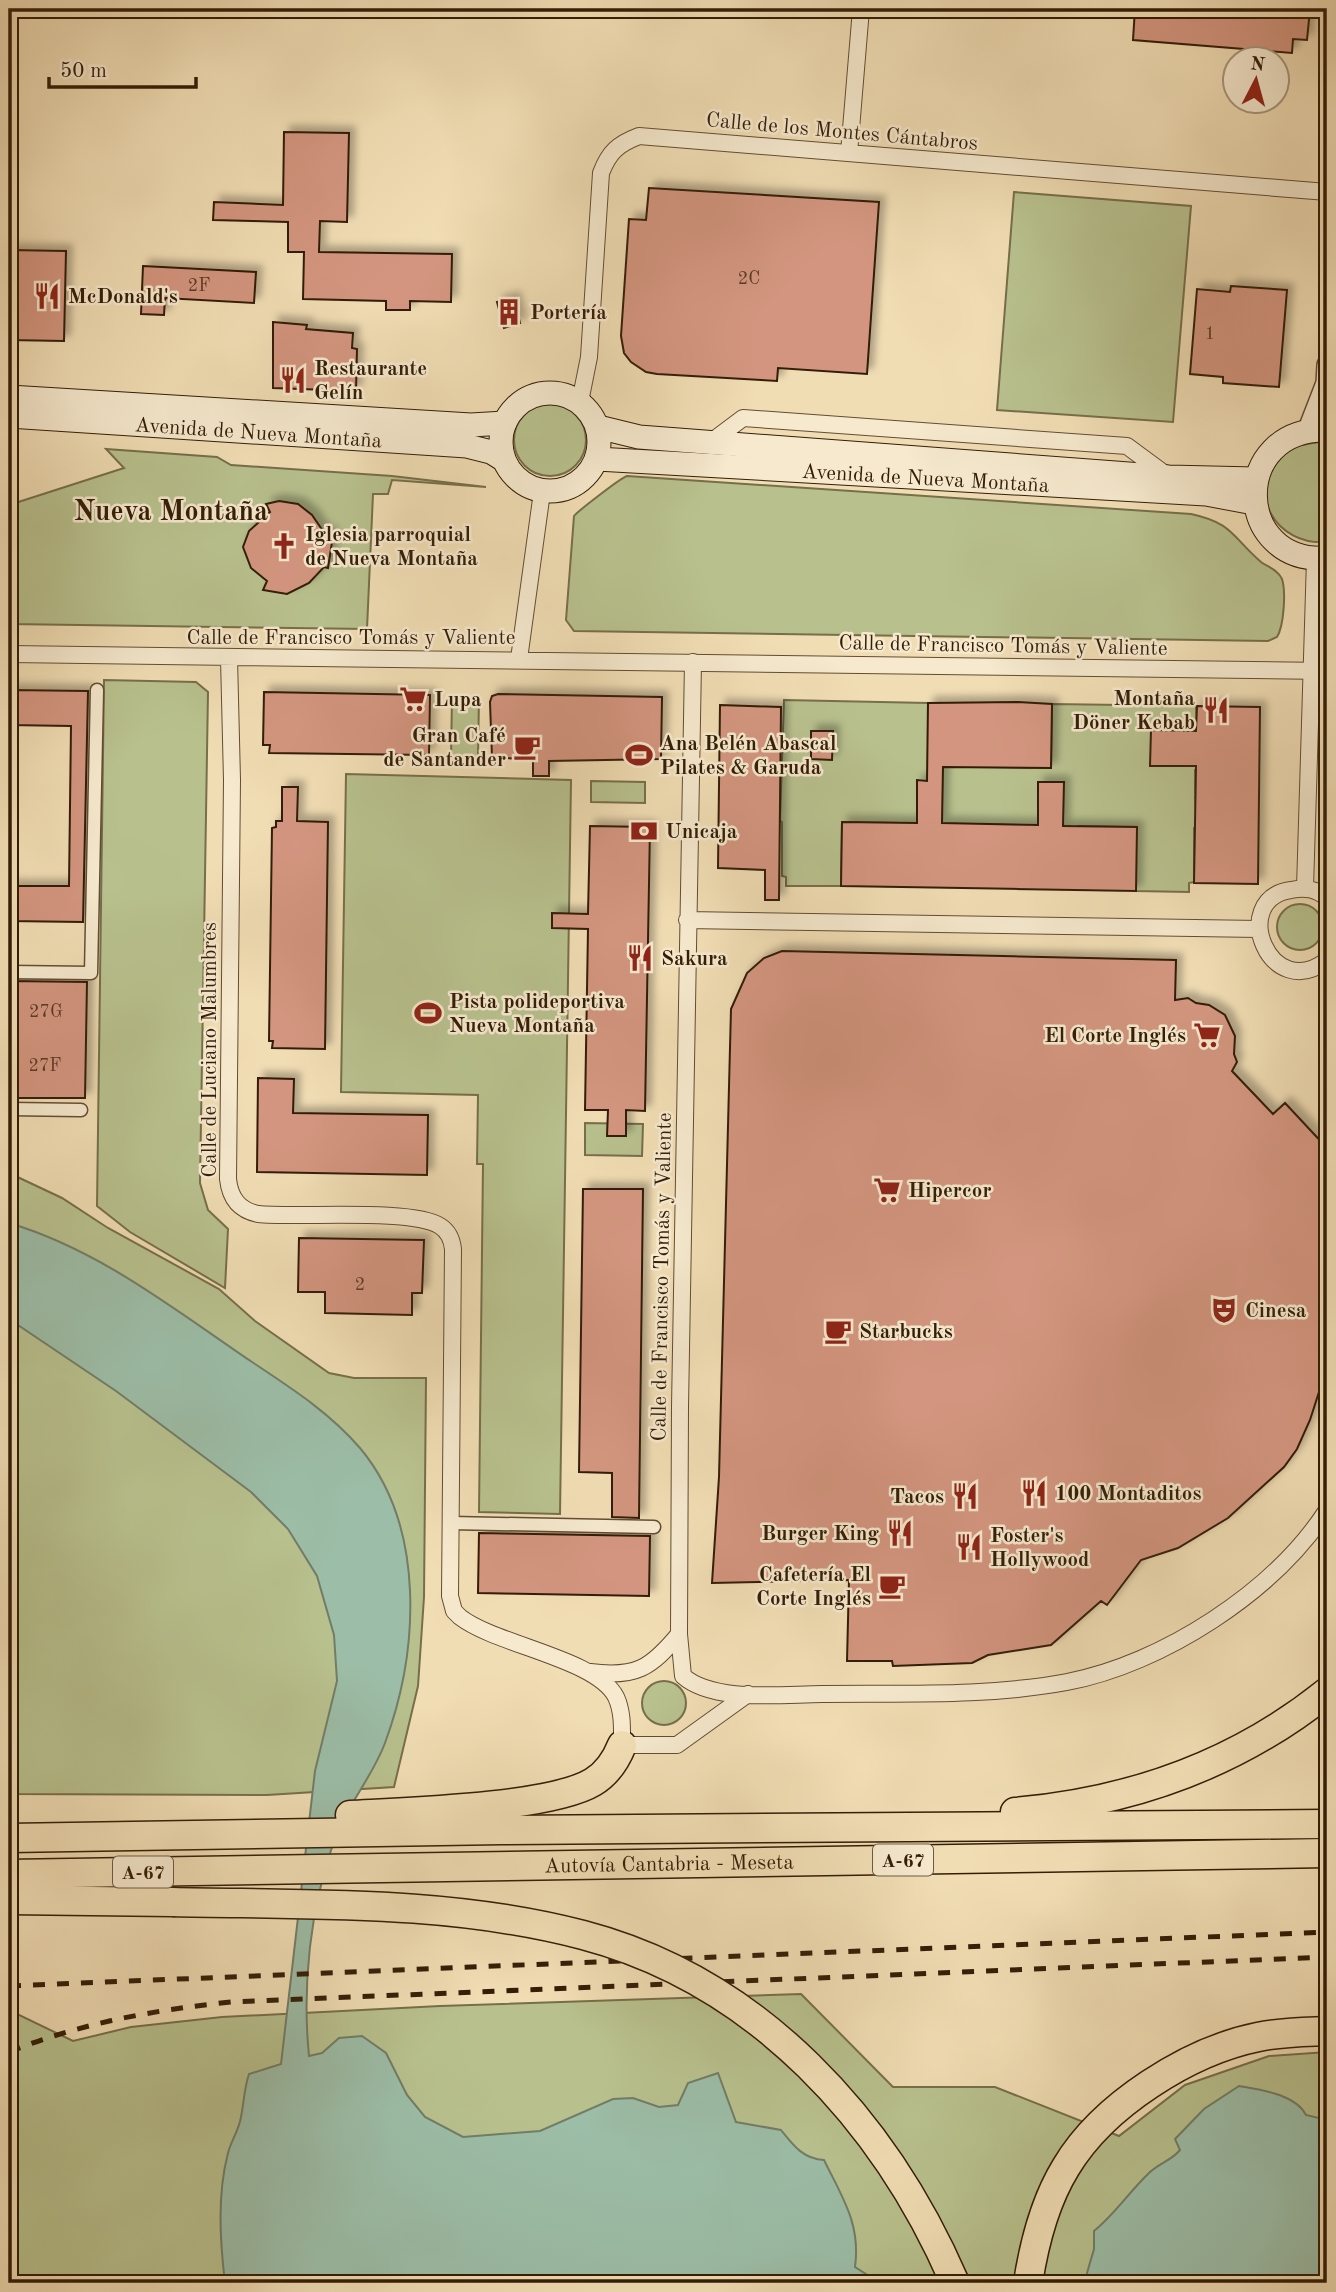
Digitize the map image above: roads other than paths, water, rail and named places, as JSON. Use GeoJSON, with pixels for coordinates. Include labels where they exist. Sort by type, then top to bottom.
{"type":"FeatureCollection","features":[{"type":"Feature","properties":{"kind":"highway"},"geometry":{"type":"LineString","coordinates":[[662,1828],[995,1814],[1055,1808],[1125,1795],[1167,1783],[1242,1750],[1292,1719],[1327,1692]]}},
{"type":"Feature","properties":{"kind":"highway"},"geometry":{"type":"LineString","coordinates":[[360,1824],[564,1792],[591,1783],[603,1775],[622,1745]]}},
{"type":"Feature","properties":{"kind":"highway","name":"Autovía Cantabria - Meseta"},"geometry":{"type":"LineString","coordinates":[[360,1824],[662,1828],[1083,1828],[1327,1824]]}},
{"type":"Feature","properties":{"kind":"highway","name":"A-67"},"geometry":{"type":"LineString","coordinates":[[9,1836],[360,1824]]}},
{"type":"Feature","properties":{"kind":"highway","name":"Autovía Cantabria - Meseta"},"geometry":{"type":"LineString","coordinates":[[9,1874],[1327,1853]]}},
{"type":"Feature","properties":{"kind":"highway"},"geometry":{"type":"LineString","coordinates":[[9,1900],[375,1907],[496,1917],[585,1935],[671,1968],[755,2020],[804,2059],[831,2086],[866,2127],[899,2175],[955,2283]]}},
{"type":"Feature","properties":{"kind":"highway"},"geometry":{"type":"LineString","coordinates":[[1028,2283],[1043,2221],[1067,2165],[1121,2108],[1146,2088],[1194,2058],[1211,2051],[1257,2037],[1327,2031]]}},
{"type":"Feature","properties":{"kind":"main road"},"geometry":{"type":"LineString","coordinates":[[564,394],[580,402],[597,427],[600,442],[597,459],[583,480],[568,488],[542,492],[517,479],[504,460],[501,441],[505,423],[522,402],[535,395],[564,394]]}},
{"type":"Feature","properties":{"kind":"main road","name":"Avenida de Nueva Montaña"},"geometry":{"type":"LineString","coordinates":[[9,397],[471,425],[505,423]]}},
{"type":"Feature","properties":{"kind":"main road","name":"Avenida de Nueva Montaña"},"geometry":{"type":"LineString","coordinates":[[9,416],[467,446],[491,452],[504,460]]}},
{"type":"Feature","properties":{"kind":"main road","name":"Avenida de Nueva Montaña"},"geometry":{"type":"LineString","coordinates":[[597,427],[639,437],[1169,477],[1255,479]]}},
{"type":"Feature","properties":{"kind":"main road"},"geometry":{"type":"LineString","coordinates":[[1317,431],[1289,436],[1269,452],[1255,479],[1254,503],[1258,518],[1270,537],[1286,550],[1321,558]]}},
{"type":"Feature","properties":{"kind":"main road","name":"Avenida de Nueva Montaña"},"geometry":{"type":"LineString","coordinates":[[597,459],[1206,494],[1254,503]]}},
{"type":"Feature","properties":{"kind":"street"},"geometry":{"type":"LineString","coordinates":[[849,153],[861,9]]}},
{"type":"Feature","properties":{"kind":"street","name":"Calle de los Montes Cántabros"},"geometry":{"type":"LineString","coordinates":[[580,402],[587,376],[601,173],[608,155],[622,143],[639,136],[1327,192]]}},
{"type":"Feature","properties":{"kind":"street"},"geometry":{"type":"LineString","coordinates":[[1317,431],[1327,378]]}},
{"type":"Feature","properties":{"kind":"street"},"geometry":{"type":"LineString","coordinates":[[519,659],[542,492]]}},
{"type":"Feature","properties":{"kind":"street"},"geometry":{"type":"LineString","coordinates":[[1305,888],[1320,670],[1321,558]]}},
{"type":"Feature","properties":{"kind":"street","name":"Calle de Francisco Tomás y Valiente"},"geometry":{"type":"LineString","coordinates":[[9,654],[1320,670]]}},
{"type":"Feature","properties":{"kind":"street","name":"Calle de Luciano Malumbres"},"geometry":{"type":"LineString","coordinates":[[229,658],[232,780],[230,1192],[236,1202],[250,1212],[414,1217],[439,1225],[450,1237],[453,1249],[450,1596],[457,1614],[472,1625],[584,1671],[610,1688],[617,1698],[621,1712],[622,1745]]}},
{"type":"Feature","properties":{"kind":"street","name":"Calle de Francisco Tomás y Valiente"},"geometry":{"type":"LineString","coordinates":[[693,662],[687,920],[679,1634],[683,1676],[700,1688],[748,1694]]}},
{"type":"Feature","properties":{"kind":"street"},"geometry":{"type":"LineString","coordinates":[[9,972],[91,973],[97,690]]}},
{"type":"Feature","properties":{"kind":"street"},"geometry":{"type":"LineString","coordinates":[[1327,898],[1305,888],[1285,890],[1271,900],[1262,913],[1259,929],[1267,954],[1288,968],[1313,968],[1327,960]]}},
{"type":"Feature","properties":{"kind":"street"},"geometry":{"type":"LineString","coordinates":[[687,920],[1259,929]]}},
{"type":"Feature","properties":{"kind":"street"},"geometry":{"type":"LineString","coordinates":[[9,1109],[81,1110]]}},
{"type":"Feature","properties":{"kind":"street"},"geometry":{"type":"LineString","coordinates":[[622,1745],[677,1745],[748,1694],[1001,1690],[1069,1681],[1150,1655],[1202,1628],[1254,1589],[1296,1551],[1327,1510]]}},
{"type":"Feature","properties":{"kind":"street"},"geometry":{"type":"LineString","coordinates":[[451,1523],[654,1527]]}},
{"type":"Feature","properties":{"kind":"street","name":"Calle de Luciano Malumbres"},"geometry":{"type":"LineString","coordinates":[[584,1671],[615,1675],[637,1671],[658,1660],[679,1634]]}},
{"type":"Feature","properties":{"kind":"railway"},"geometry":{"type":"LineString","coordinates":[[9,1986],[1327,1932]]}},
{"type":"Feature","properties":{"kind":"railway"},"geometry":{"type":"LineString","coordinates":[[9,2052],[63,2033],[118,2019],[231,2002],[1327,1957]]}},
{"type":"Feature","properties":{"kind":"place","name":"McDonald's"},"geometry":{"type":"Point","coordinates":[47,296]}},
{"type":"Feature","properties":{"kind":"place","name":"Portería"},"geometry":{"type":"Point","coordinates":[509,312]}},
{"type":"Feature","properties":{"kind":"place","name":"Restaurante Gelín"},"geometry":{"type":"Point","coordinates":[293,380]}},
{"type":"Feature","properties":{"kind":"place","name":"Iglesia parroquial de Nueva Montaña"},"geometry":{"type":"Point","coordinates":[284,546]}},
{"type":"Feature","properties":{"kind":"place","name":"Lupa"},"geometry":{"type":"Point","coordinates":[413,699]}},
{"type":"Feature","properties":{"kind":"place","name":"Montaña Döner Kebab"},"geometry":{"type":"Point","coordinates":[1216,710]}},
{"type":"Feature","properties":{"kind":"place","name":"Gran Café de Santander"},"geometry":{"type":"Point","coordinates":[527,747]}},
{"type":"Feature","properties":{"kind":"place","name":"Ana Belén Abascal Pilates & Garuda"},"geometry":{"type":"Point","coordinates":[639,755]}},
{"type":"Feature","properties":{"kind":"place","name":"Unicaja"},"geometry":{"type":"Point","coordinates":[644,831]}},
{"type":"Feature","properties":{"kind":"place","name":"Sakura"},"geometry":{"type":"Point","coordinates":[640,958]}},
{"type":"Feature","properties":{"kind":"place","name":"Pista polideportiva Nueva Montaña"},"geometry":{"type":"Point","coordinates":[428,1013]}},
{"type":"Feature","properties":{"kind":"place","name":"El Corte Inglés"},"geometry":{"type":"Point","coordinates":[1207,1035]}},
{"type":"Feature","properties":{"kind":"place","name":"Hipercor"},"geometry":{"type":"Point","coordinates":[887,1190]}},
{"type":"Feature","properties":{"kind":"place","name":"Cinesa"},"geometry":{"type":"Point","coordinates":[1224,1310]}},
{"type":"Feature","properties":{"kind":"place","name":"Starbucks"},"geometry":{"type":"Point","coordinates":[838,1331]}},
{"type":"Feature","properties":{"kind":"place","name":"100 Montaditos"},"geometry":{"type":"Point","coordinates":[1034,1493]}},
{"type":"Feature","properties":{"kind":"place","name":"Tacos"},"geometry":{"type":"Point","coordinates":[965,1496]}},
{"type":"Feature","properties":{"kind":"place","name":"Burger King"},"geometry":{"type":"Point","coordinates":[900,1533]}},
{"type":"Feature","properties":{"kind":"place","name":"Foster's Hollywood"},"geometry":{"type":"Point","coordinates":[969,1547]}},
{"type":"Feature","properties":{"kind":"place","name":"Cafetería El Corte Inglés"},"geometry":{"type":"Point","coordinates":[892,1586]}},
{"type":"Feature","properties":{"kind":"district","name":"Nueva Montaña"},"geometry":{"type":"Point","coordinates":[171,510]}}]}
